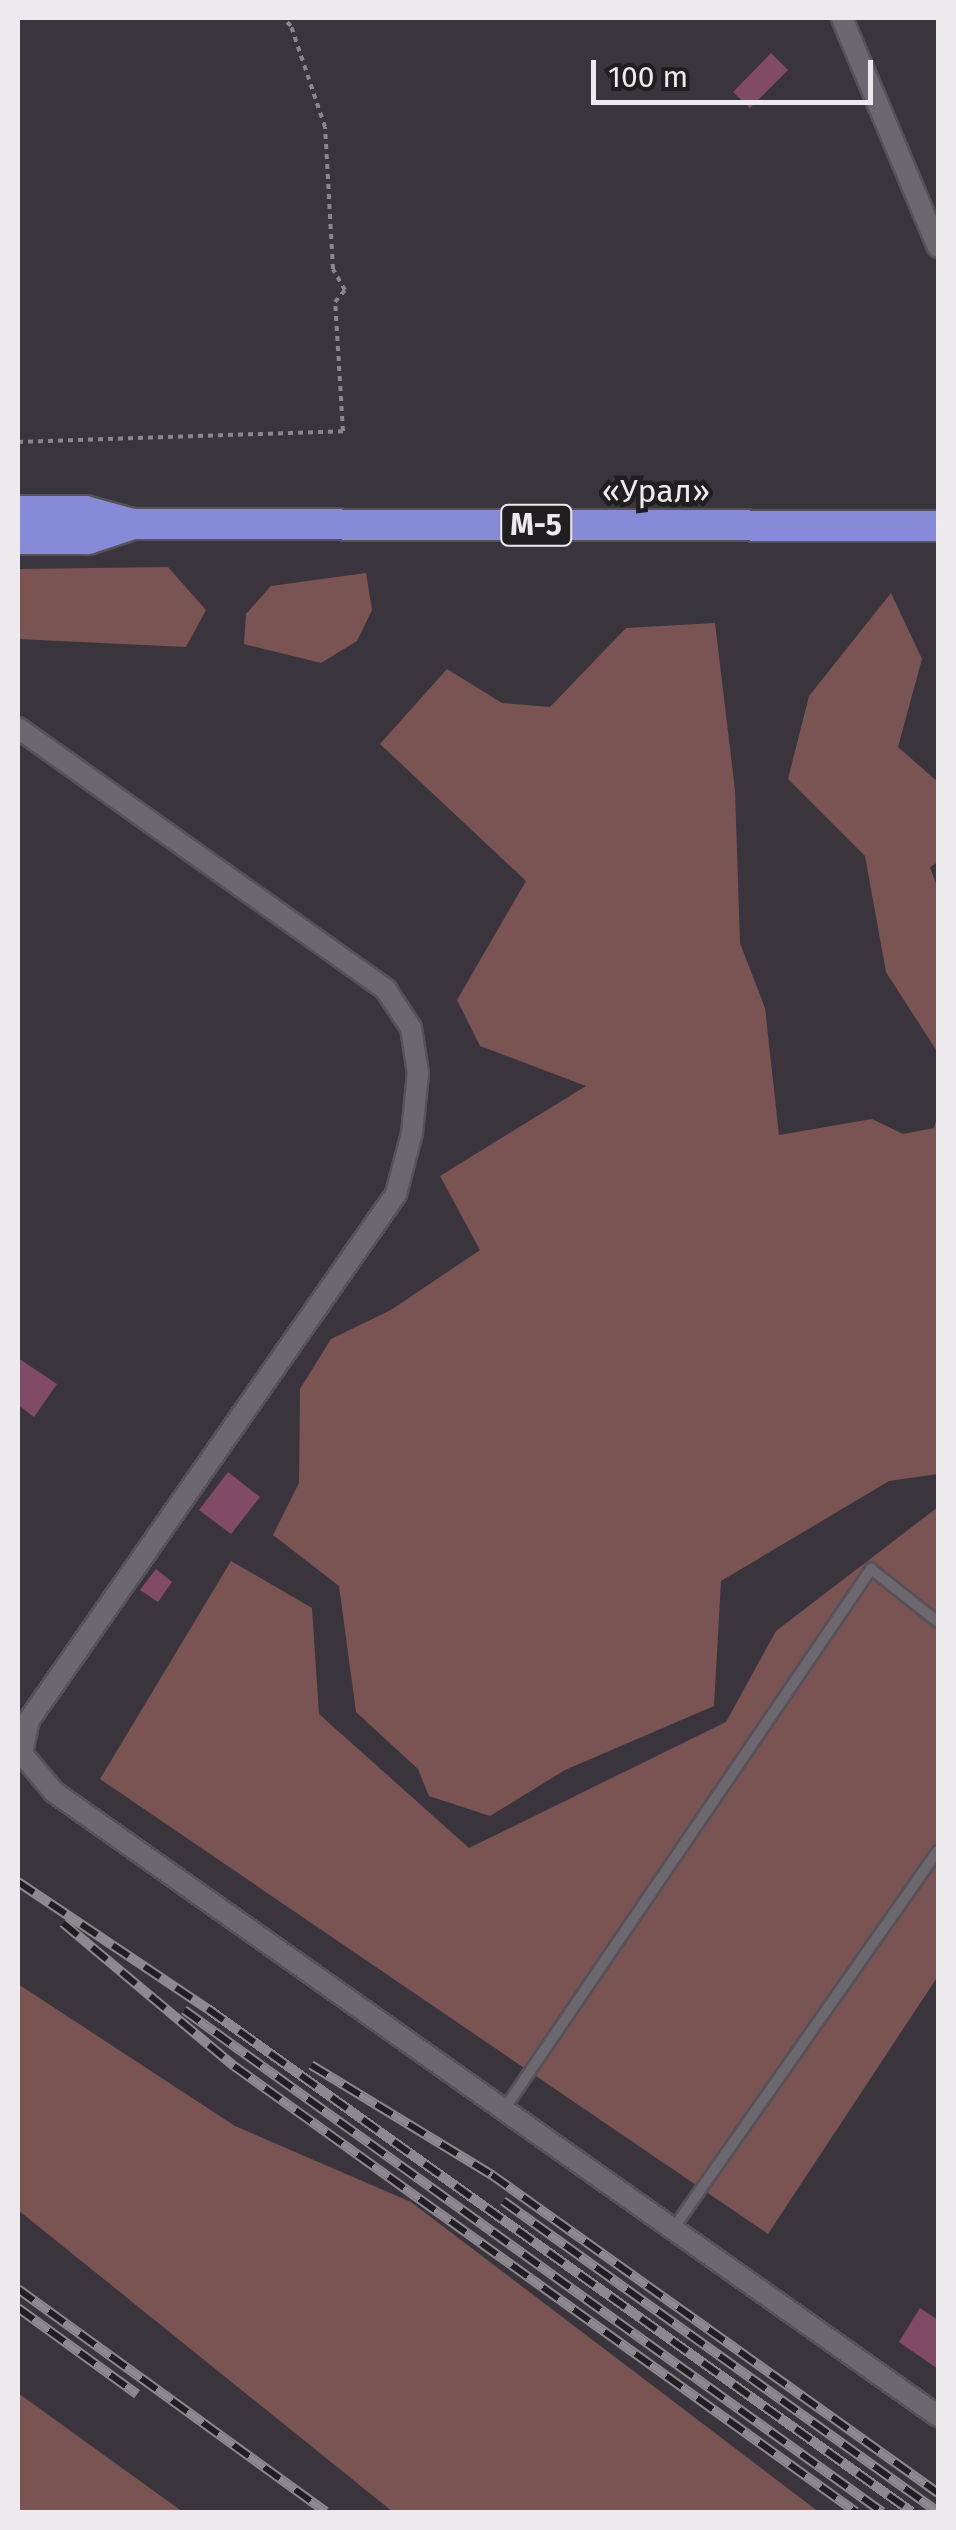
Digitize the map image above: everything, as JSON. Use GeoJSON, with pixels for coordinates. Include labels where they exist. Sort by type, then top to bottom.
{"type":"FeatureCollection","features":[{"type":"Feature","properties":{"kind":"highway","name":"«Урал»"},"geometry":{"type":"LineString","coordinates":[[18,511],[85,512],[132,524],[938,526]]}},
{"type":"Feature","properties":{"kind":"highway","name":"«Урал»"},"geometry":{"type":"LineString","coordinates":[[18,540],[88,539],[132,524]]}},
{"type":"Feature","properties":{"kind":"street"},"geometry":{"type":"LineString","coordinates":[[842,18],[938,247]]}},
{"type":"Feature","properties":{"kind":"street"},"geometry":{"type":"LineString","coordinates":[[18,728],[386,990],[411,1028],[418,1073],[412,1133],[396,1194],[29,1720],[22,1754],[54,1792],[938,2416]]}},
{"type":"Feature","properties":{"kind":"lane"},"geometry":{"type":"LineString","coordinates":[[505,2108],[871,1570],[938,1622]]}},
{"type":"Feature","properties":{"kind":"lane"},"geometry":{"type":"LineString","coordinates":[[673,2228],[938,1850]]}},
{"type":"Feature","properties":{"kind":"path"},"geometry":{"type":"LineString","coordinates":[[18,442],[342,431],[335,302],[345,290],[334,269],[325,127],[291,26],[284,18]]}},
{"type":"Feature","properties":{"kind":"shaded area"},"geometry":{"type":"Polygon","coordinates":[[[168,567],[206,610],[186,647],[18,639],[18,569],[168,567]]]}},
{"type":"Feature","properties":{"kind":"shaded area"},"geometry":{"type":"Polygon","coordinates":[[[366,573],[372,610],[357,641],[321,663],[244,644],[246,614],[271,586],[366,573]]]}},
{"type":"Feature","properties":{"kind":"shaded area"},"geometry":{"type":"Polygon","coordinates":[[[891,593],[922,659],[898,747],[938,782],[938,862],[930,867],[938,889],[938,1053],[886,972],[865,856],[788,779],[809,696],[891,593]]]}},
{"type":"Feature","properties":{"kind":"shaded area"},"geometry":{"type":"Polygon","coordinates":[[[715,623],[735,790],[740,943],[765,1008],[779,1135],[872,1119],[903,1134],[934,1128],[938,1113],[938,1474],[889,1481],[721,1581],[714,1706],[565,1770],[490,1816],[429,1796],[418,1769],[356,1712],[339,1586],[273,1535],[299,1483],[300,1389],[331,1339],[391,1310],[480,1250],[440,1176],[586,1086],[480,1046],[457,1000],[526,881],[380,744],[447,669],[502,703],[550,707],[626,628],[715,623]]]}},
{"type":"Feature","properties":{"kind":"shaded area"},"geometry":{"type":"Polygon","coordinates":[[[938,1507],[938,1976],[768,2234],[100,1779],[231,1561],[312,1608],[319,1714],[469,1848],[726,1722],[776,1631],[938,1507]]]}},
{"type":"Feature","properties":{"kind":"shaded area"},"geometry":{"type":"Polygon","coordinates":[[[18,1984],[235,2126],[411,2202],[819,2512],[393,2512],[18,2210],[18,1984]]]}},
{"type":"Feature","properties":{"kind":"shaded area"},"geometry":{"type":"Polygon","coordinates":[[[18,2393],[183,2512],[18,2512],[18,2393]]]}},
{"type":"Feature","properties":{"kind":"building"},"geometry":{"type":"Polygon","coordinates":[[[771,53],[788,70],[750,108],[733,92],[771,53]]]}},
{"type":"Feature","properties":{"kind":"building"},"geometry":{"type":"Polygon","coordinates":[[[18,1358],[57,1384],[34,1417],[18,1405],[18,1358]]]}},
{"type":"Feature","properties":{"kind":"building"},"geometry":{"type":"Polygon","coordinates":[[[228,1472],[260,1497],[231,1534],[199,1510],[228,1472]]]}},
{"type":"Feature","properties":{"kind":"building"},"geometry":{"type":"Polygon","coordinates":[[[156,1569],[172,1582],[158,1602],[140,1590],[156,1569]]]}},
{"type":"Feature","properties":{"kind":"building"},"geometry":{"type":"Polygon","coordinates":[[[920,2308],[938,2320],[938,2369],[899,2342],[920,2308]]]}},
{"type":"Feature","properties":{"kind":"railway"},"geometry":{"type":"LineString","coordinates":[[18,1882],[208,2009],[912,2512]]}},
{"type":"Feature","properties":{"kind":"railway"},"geometry":{"type":"LineString","coordinates":[[63,1923],[234,2066],[856,2512]]}},
{"type":"Feature","properties":{"kind":"railway"},"geometry":{"type":"LineString","coordinates":[[184,2010],[882,2512]]}},
{"type":"Feature","properties":{"kind":"railway"},"geometry":{"type":"LineString","coordinates":[[311,2065],[492,2175],[938,2493]]}},
{"type":"Feature","properties":{"kind":"railway"},"geometry":{"type":"LineString","coordinates":[[503,2201],[938,2512]]}},
{"type":"Feature","properties":{"kind":"railway"},"geometry":{"type":"LineString","coordinates":[[18,2289],[326,2512]]}},
{"type":"Feature","properties":{"kind":"railway"},"geometry":{"type":"LineString","coordinates":[[18,2308],[137,2394]]}}]}
